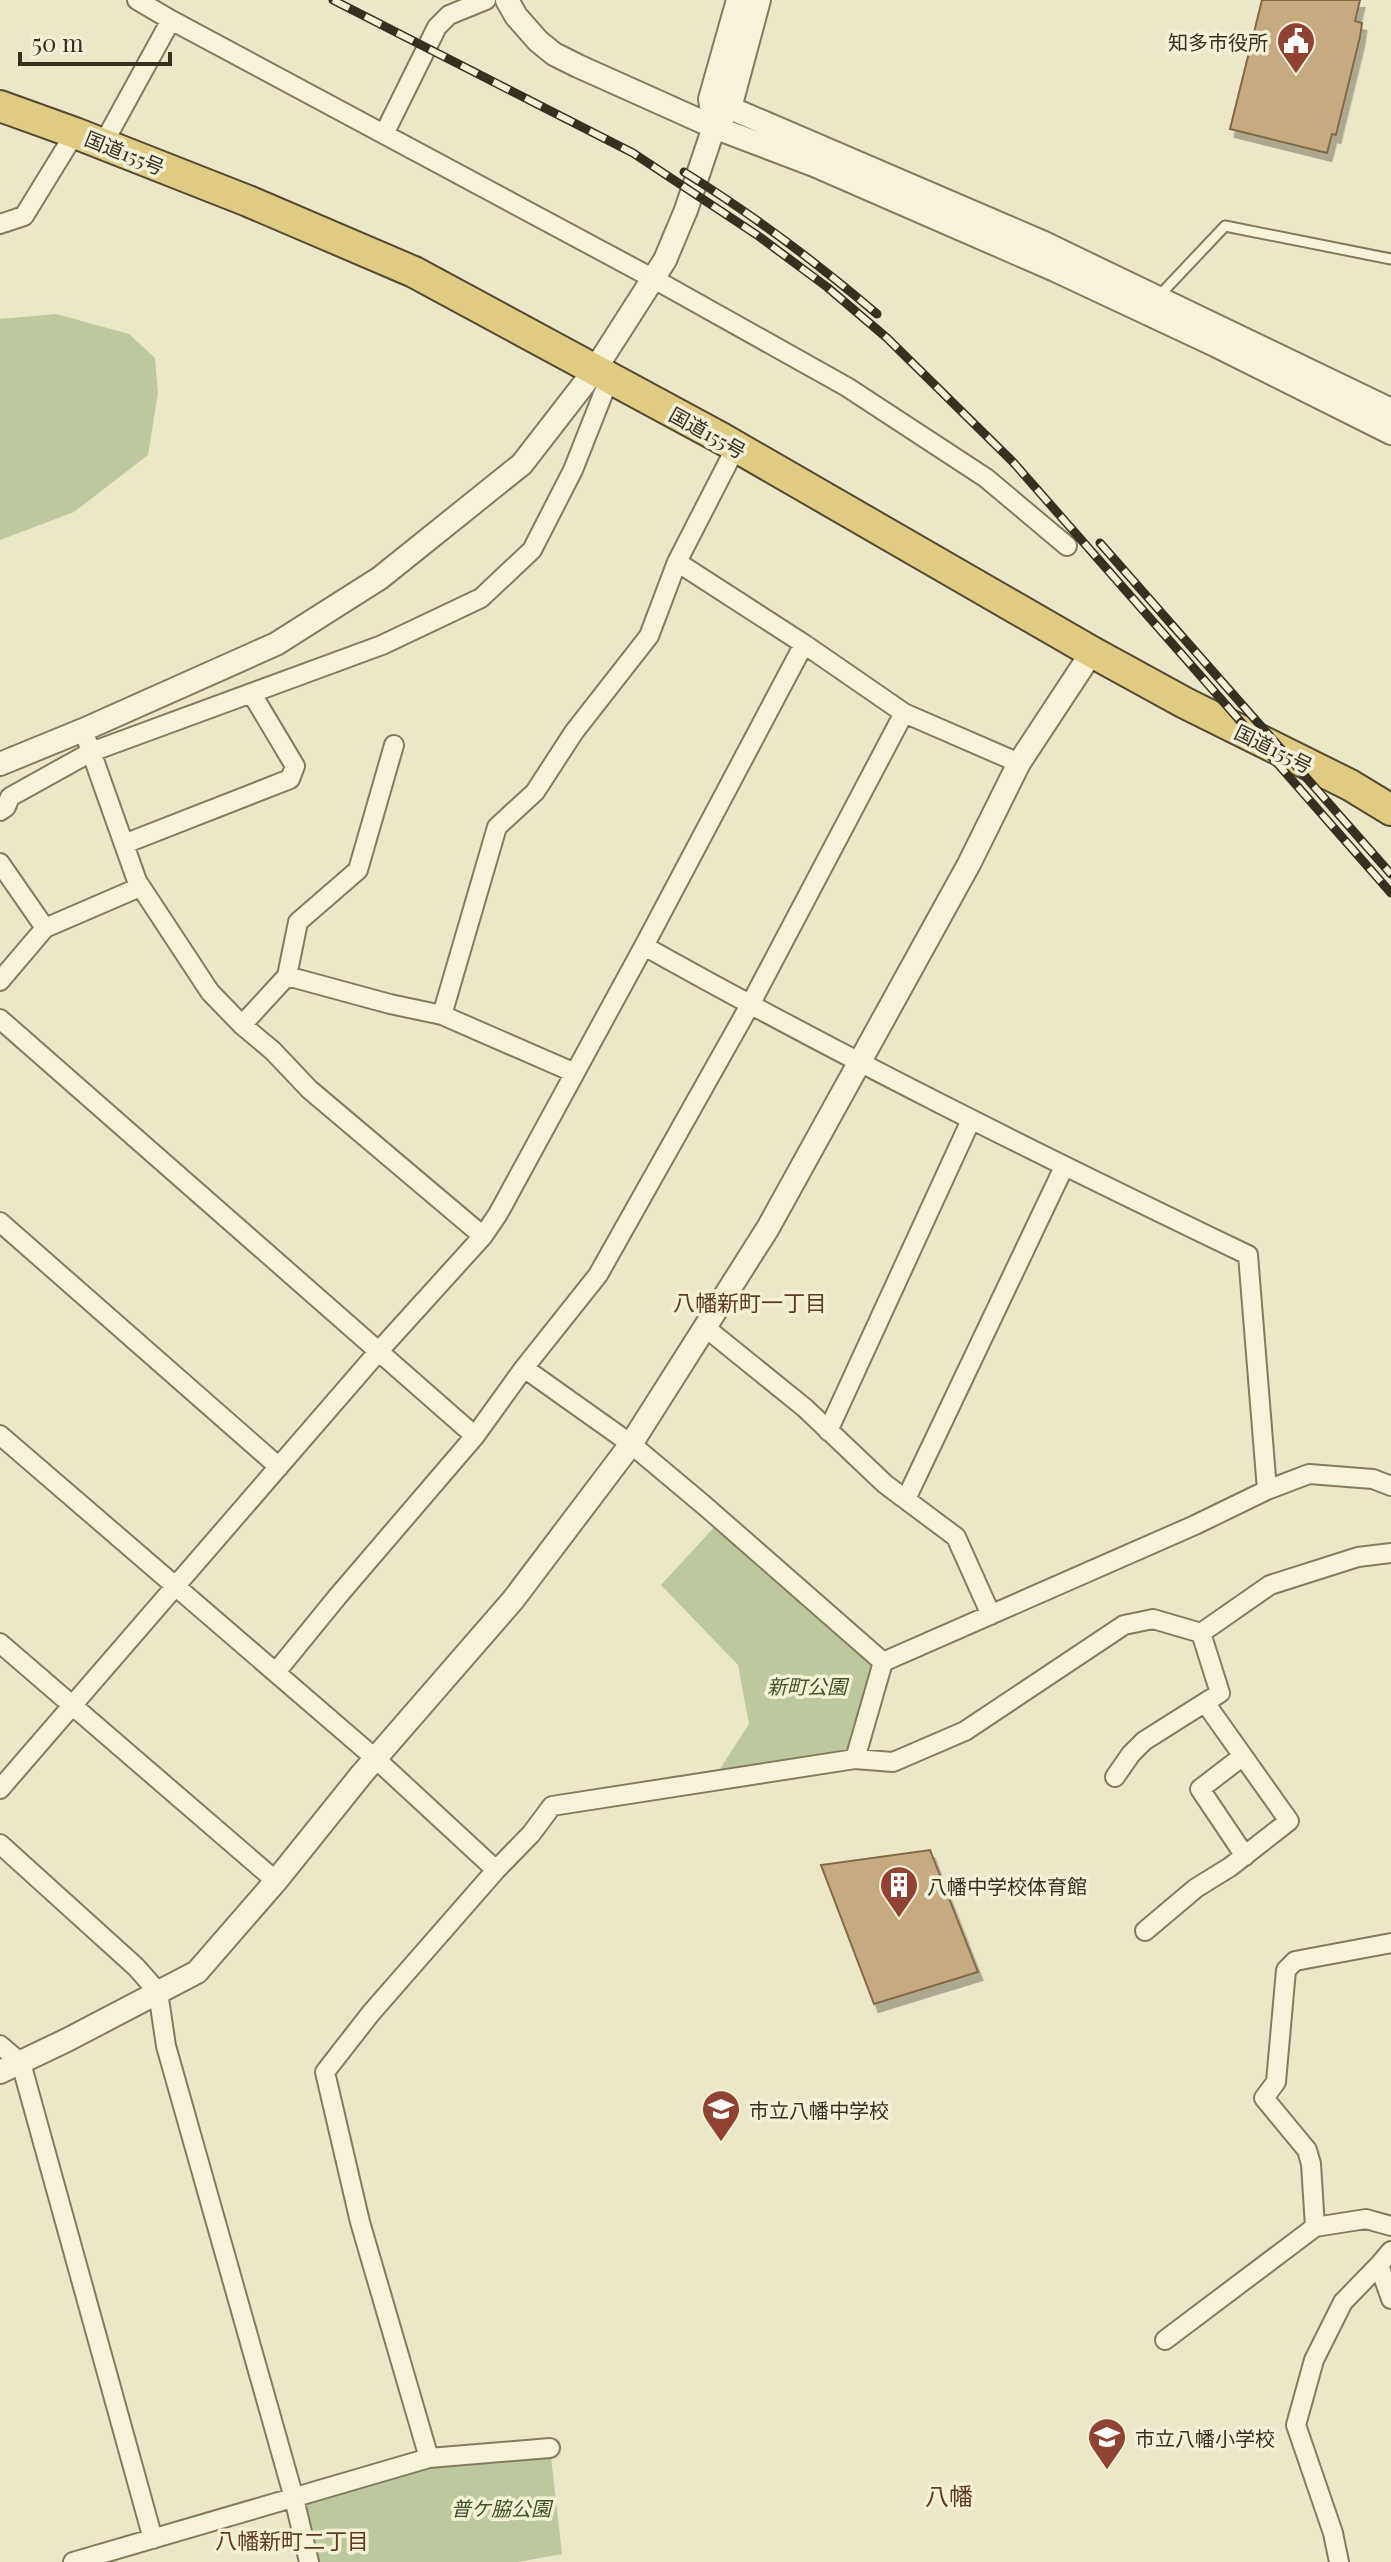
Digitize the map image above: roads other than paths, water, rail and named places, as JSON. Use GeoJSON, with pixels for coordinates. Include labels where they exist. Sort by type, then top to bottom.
{"type":"FeatureCollection","features":[{"type":"Feature","properties":{"kind":"highway","name":"国道155号"},"geometry":{"type":"LineString","coordinates":[[0,106],[320,230],[414,272],[736,447],[1092,652],[1197,709],[1350,785],[1391,810]]}},
{"type":"Feature","properties":{"kind":"street"},"geometry":{"type":"LineString","coordinates":[[137,0],[654,279],[847,387],[986,478],[1067,546]]}},
{"type":"Feature","properties":{"kind":"street"},"geometry":{"type":"LineString","coordinates":[[384,134],[437,27],[449,15],[486,0]]}},
{"type":"Feature","properties":{"kind":"street"},"geometry":{"type":"LineString","coordinates":[[507,0],[516,16],[554,54],[714,127],[814,165],[1055,270],[1150,305],[1391,410]]}},
{"type":"Feature","properties":{"kind":"street"},"geometry":{"type":"LineString","coordinates":[[714,127],[710,99],[738,0]]}},
{"type":"Feature","properties":{"kind":"street"},"geometry":{"type":"LineString","coordinates":[[0,811],[6,807],[10,797],[91,752],[382,645],[481,598],[532,550],[573,470],[601,375],[654,279],[686,210],[714,127],[730,108],[759,0]]}},
{"type":"Feature","properties":{"kind":"street"},"geometry":{"type":"LineString","coordinates":[[103,144],[171,20]]}},
{"type":"Feature","properties":{"kind":"street"},"geometry":{"type":"LineString","coordinates":[[730,108],[1042,242],[1150,305],[1391,433]]}},
{"type":"Feature","properties":{"kind":"street"},"geometry":{"type":"LineString","coordinates":[[0,224],[24,216],[75,133]]}},
{"type":"Feature","properties":{"kind":"street"},"geometry":{"type":"LineString","coordinates":[[0,764],[276,644],[380,578],[522,464],[601,375]]}},
{"type":"Feature","properties":{"kind":"street"},"geometry":{"type":"LineString","coordinates":[[442,1015],[497,827],[535,792],[574,732],[649,636],[677,562],[736,447]]}},
{"type":"Feature","properties":{"kind":"street"},"geometry":{"type":"LineString","coordinates":[[677,562],[904,713],[1019,763]]}},
{"type":"Feature","properties":{"kind":"street"},"geometry":{"type":"LineString","coordinates":[[0,1789],[378,1352],[483,1236],[498,1214],[644,946],[804,644]]}},
{"type":"Feature","properties":{"kind":"street"},"geometry":{"type":"LineString","coordinates":[[10,2067],[197,1972],[513,1600],[631,1444],[768,1228],[969,864],[1019,763],[1092,652]]}},
{"type":"Feature","properties":{"kind":"street"},"geometry":{"type":"LineString","coordinates":[[124,844],[290,779],[295,766],[252,694]]}},
{"type":"Feature","properties":{"kind":"street"},"geometry":{"type":"LineString","coordinates":[[276,1672],[475,1436],[598,1275],[750,1005],[904,713]]}},
{"type":"Feature","properties":{"kind":"street"},"geometry":{"type":"LineString","coordinates":[[83,730],[140,887],[210,992],[309,1089],[483,1236]]}},
{"type":"Feature","properties":{"kind":"street"},"geometry":{"type":"LineString","coordinates":[[242,1025],[287,976],[298,922],[358,870],[394,745]]}},
{"type":"Feature","properties":{"kind":"street"},"geometry":{"type":"LineString","coordinates":[[0,863],[45,928]]}},
{"type":"Feature","properties":{"kind":"street"},"geometry":{"type":"LineString","coordinates":[[0,981],[45,928],[140,887]]}},
{"type":"Feature","properties":{"kind":"street"},"geometry":{"type":"LineString","coordinates":[[644,946],[971,1120],[1248,1255],[1267,1490]]}},
{"type":"Feature","properties":{"kind":"street"},"geometry":{"type":"LineString","coordinates":[[287,976],[442,1015],[575,1073]]}},
{"type":"Feature","properties":{"kind":"street"},"geometry":{"type":"LineString","coordinates":[[0,1019],[475,1436]]}},
{"type":"Feature","properties":{"kind":"street"},"geometry":{"type":"LineString","coordinates":[[828,1431],[971,1120]]}},
{"type":"Feature","properties":{"kind":"street"},"geometry":{"type":"LineString","coordinates":[[906,1499],[1064,1167]]}},
{"type":"Feature","properties":{"kind":"street"},"geometry":{"type":"LineString","coordinates":[[0,1222],[279,1467]]}},
{"type":"Feature","properties":{"kind":"street"},"geometry":{"type":"LineString","coordinates":[[706,1328],[805,1408],[885,1484],[956,1537],[991,1615]]}},
{"type":"Feature","properties":{"kind":"street"},"geometry":{"type":"LineString","coordinates":[[524,1368],[631,1444],[883,1662]]}},
{"type":"Feature","properties":{"kind":"street"},"geometry":{"type":"LineString","coordinates":[[0,1435],[376,1759],[496,1870]]}},
{"type":"Feature","properties":{"kind":"street"},"geometry":{"type":"LineString","coordinates":[[883,1662],[1309,1474],[1373,1479],[1391,1486]]}},
{"type":"Feature","properties":{"kind":"street"},"geometry":{"type":"LineString","coordinates":[[1201,1633],[1270,1585],[1358,1557],[1391,1553]]}},
{"type":"Feature","properties":{"kind":"street"},"geometry":{"type":"LineString","coordinates":[[429,2458],[360,2222],[325,2072],[371,2013],[531,1834],[552,1806],[855,1759],[893,1762],[965,1731],[1124,1625],[1153,1619],[1201,1633]]}},
{"type":"Feature","properties":{"kind":"street"},"geometry":{"type":"LineString","coordinates":[[1115,1777],[1144,1741],[1220,1693],[1201,1633]]}},
{"type":"Feature","properties":{"kind":"street"},"geometry":{"type":"LineString","coordinates":[[0,1643],[276,1881]]}},
{"type":"Feature","properties":{"kind":"street"},"geometry":{"type":"LineString","coordinates":[[855,1759],[883,1662]]}},
{"type":"Feature","properties":{"kind":"street"},"geometry":{"type":"LineString","coordinates":[[1145,1931],[1196,1888],[1245,1856],[1289,1821],[1206,1704]]}},
{"type":"Feature","properties":{"kind":"street"},"geometry":{"type":"LineString","coordinates":[[1243,1756],[1200,1789],[1245,1856]]}},
{"type":"Feature","properties":{"kind":"street"},"geometry":{"type":"LineString","coordinates":[[0,1844],[136,1967],[158,1992],[166,2046],[294,2498],[309,2562]]}},
{"type":"Feature","properties":{"kind":"street"},"geometry":{"type":"LineString","coordinates":[[1315,2227],[1311,2164],[1307,2150],[1264,2098],[1276,2082],[1286,1970],[1295,1961],[1391,1943]]}},
{"type":"Feature","properties":{"kind":"street"},"geometry":{"type":"LineString","coordinates":[[0,2045],[10,2067],[153,2539]]}},
{"type":"Feature","properties":{"kind":"street"},"geometry":{"type":"LineString","coordinates":[[1165,2340],[1315,2227],[1366,2219],[1391,2226]]}},
{"type":"Feature","properties":{"kind":"street"},"geometry":{"type":"LineString","coordinates":[[1385,2258],[1391,2299]]}},
{"type":"Feature","properties":{"kind":"street"},"geometry":{"type":"LineString","coordinates":[[1339,2562],[1333,2533],[1296,2425],[1314,2360],[1343,2302],[1385,2258]]}},
{"type":"Feature","properties":{"kind":"street"},"geometry":{"type":"LineString","coordinates":[[73,2562],[429,2458],[550,2448]]}},
{"type":"Feature","properties":{"kind":"lane"},"geometry":{"type":"LineString","coordinates":[[1150,305],[1225,226],[1391,259]]}},
{"type":"Feature","properties":{"kind":"railway"},"geometry":{"type":"LineString","coordinates":[[333,0],[633,153],[757,235],[827,287],[887,338],[1013,462],[1391,893]]}},
{"type":"Feature","properties":{"kind":"railway"},"geometry":{"type":"LineString","coordinates":[[684,172],[783,239],[877,314]]}},
{"type":"Feature","properties":{"kind":"railway"},"geometry":{"type":"LineString","coordinates":[[1100,543],[1391,874]]}},
{"type":"Feature","properties":{"kind":"place","name":"知多市役所"},"geometry":{"type":"Point","coordinates":[1296,75]}},
{"type":"Feature","properties":{"kind":"place","name":"八幡中学校体育館"},"geometry":{"type":"Point","coordinates":[899,1919]}},
{"type":"Feature","properties":{"kind":"place","name":"市立八幡中学校"},"geometry":{"type":"Point","coordinates":[721,2143]}},
{"type":"Feature","properties":{"kind":"place","name":"市立八幡小学校"},"geometry":{"type":"Point","coordinates":[1107,2471]}},
{"type":"Feature","properties":{"kind":"district","name":"八幡新町一丁目"},"geometry":{"type":"Point","coordinates":[750,1302]}},
{"type":"Feature","properties":{"kind":"district","name":"八幡"},"geometry":{"type":"Point","coordinates":[949,2495]}},
{"type":"Feature","properties":{"kind":"district","name":"八幡新町二丁目"},"geometry":{"type":"Point","coordinates":[292,2540]}},
{"type":"Feature","properties":{"kind":"park label","name":"新町公園"},"geometry":{"type":"Point","coordinates":[807,1685]}},
{"type":"Feature","properties":{"kind":"park label","name":"普ケ脇公園"},"geometry":{"type":"Point","coordinates":[501,2507]}}]}
